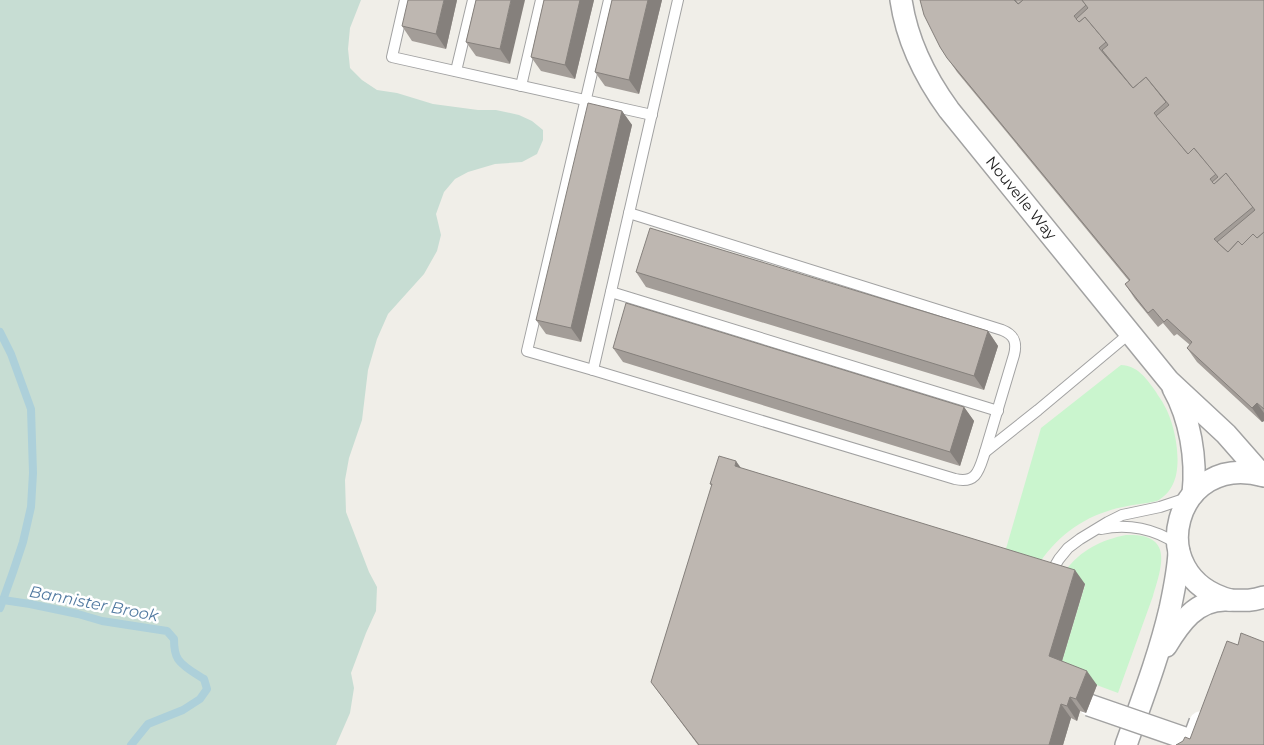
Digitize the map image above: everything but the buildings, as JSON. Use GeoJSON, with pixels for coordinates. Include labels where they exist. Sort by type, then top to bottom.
{"type":"FeatureCollection","features":[{"type":"Feature","properties":{"kind":"street","name":"Nouvelle Way"},"geometry":{"type":"LineString","coordinates":[[901,0],[907,29],[914,48],[934,89],[949,110],[1169,381],[1220,428],[1263,476]]}},
{"type":"Feature","properties":{"kind":"street","name":"Nouvelle Way"},"geometry":{"type":"LineString","coordinates":[[1169,381],[1180,404],[1190,439],[1194,469],[1192,495]]}},
{"type":"Feature","properties":{"kind":"street"},"geometry":{"type":"LineString","coordinates":[[1126,745],[1154,670],[1168,616],[1176,580],[1177,530],[1184,506],[1202,485],[1213,479],[1230,473],[1246,472],[1263,476]]}},
{"type":"Feature","properties":{"kind":"street"},"geometry":{"type":"LineString","coordinates":[[1178,548],[1187,570],[1200,586],[1218,597],[1230,600]]}},
{"type":"Feature","properties":{"kind":"street"},"geometry":{"type":"LineString","coordinates":[[1154,670],[1173,635],[1191,612],[1205,603],[1216,600],[1241,601],[1260,599]]}},
{"type":"Feature","properties":{"kind":"street"},"geometry":{"type":"LineString","coordinates":[[1089,705],[1193,740],[1200,722],[1208,724]]}},
{"type":"Feature","properties":{"kind":"lane"},"geometry":{"type":"LineString","coordinates":[[405,0],[392,57],[652,115]]}},
{"type":"Feature","properties":{"kind":"lane"},"geometry":{"type":"LineString","coordinates":[[456,71],[473,0]]}},
{"type":"Feature","properties":{"kind":"lane"},"geometry":{"type":"LineString","coordinates":[[521,86],[541,0]]}},
{"type":"Feature","properties":{"kind":"lane"},"geometry":{"type":"LineString","coordinates":[[610,0],[527,351],[962,480],[972,478],[976,474],[980,468],[1016,349],[1015,339],[1007,332],[629,213]]}},
{"type":"Feature","properties":{"kind":"lane"},"geometry":{"type":"LineString","coordinates":[[593,370],[678,0]]}},
{"type":"Feature","properties":{"kind":"lane"},"geometry":{"type":"LineString","coordinates":[[611,292],[998,411]]}},
{"type":"Feature","properties":{"kind":"lane"},"geometry":{"type":"LineString","coordinates":[[985,452],[1130,333]]}},
{"type":"Feature","properties":{"kind":"lane"},"geometry":{"type":"LineString","coordinates":[[1050,574],[1068,548],[1093,531],[1122,515],[1160,507],[1192,495]]}},
{"type":"Feature","properties":{"kind":"lane"},"geometry":{"type":"LineString","coordinates":[[1093,531],[1110,527],[1136,527],[1166,538],[1178,548]]}},
{"type":"Feature","properties":{"kind":"green space"},"geometry":{"type":"Polygon","coordinates":[[[0,0],[361,0],[350,28],[348,49],[350,68],[362,80],[377,90],[397,93],[433,104],[478,110],[496,110],[519,115],[532,121],[543,130],[543,140],[537,154],[522,162],[495,164],[468,172],[455,179],[444,192],[436,214],[441,235],[437,251],[424,274],[388,314],[377,339],[368,370],[362,420],[349,458],[345,480],[346,512],[369,572],[377,587],[376,611],[351,673],[354,688],[350,713],[336,745],[0,745],[0,0]]]}},
{"type":"Feature","properties":{"kind":"green space"},"geometry":{"type":"Polygon","coordinates":[[[1121,365],[1132,367],[1145,378],[1153,387],[1168,413],[1174,433],[1177,455],[1176,476],[1172,487],[1157,501],[1110,510],[1076,526],[1056,542],[1040,562],[1003,559],[1041,428],[1121,365]]]}},
{"type":"Feature","properties":{"kind":"green space"},"geometry":{"type":"Polygon","coordinates":[[[1126,535],[1151,539],[1158,545],[1161,553],[1161,562],[1160,573],[1153,596],[1118,693],[1059,671],[1085,585],[1065,571],[1078,557],[1092,547],[1126,535]]]}},
{"type":"Feature","properties":{"kind":"waterway"},"geometry":{"type":"LineString","coordinates":[[0,332],[11,354],[31,409],[33,473],[31,507],[23,542],[3,600]]}},
{"type":"Feature","properties":{"kind":"waterway","name":"Bannister Brook"},"geometry":{"type":"LineString","coordinates":[[0,608],[3,600],[78,614],[102,621],[167,631],[174,639],[175,652],[180,662],[204,679],[207,689],[200,699],[183,710],[148,724],[131,745]]}}]}
